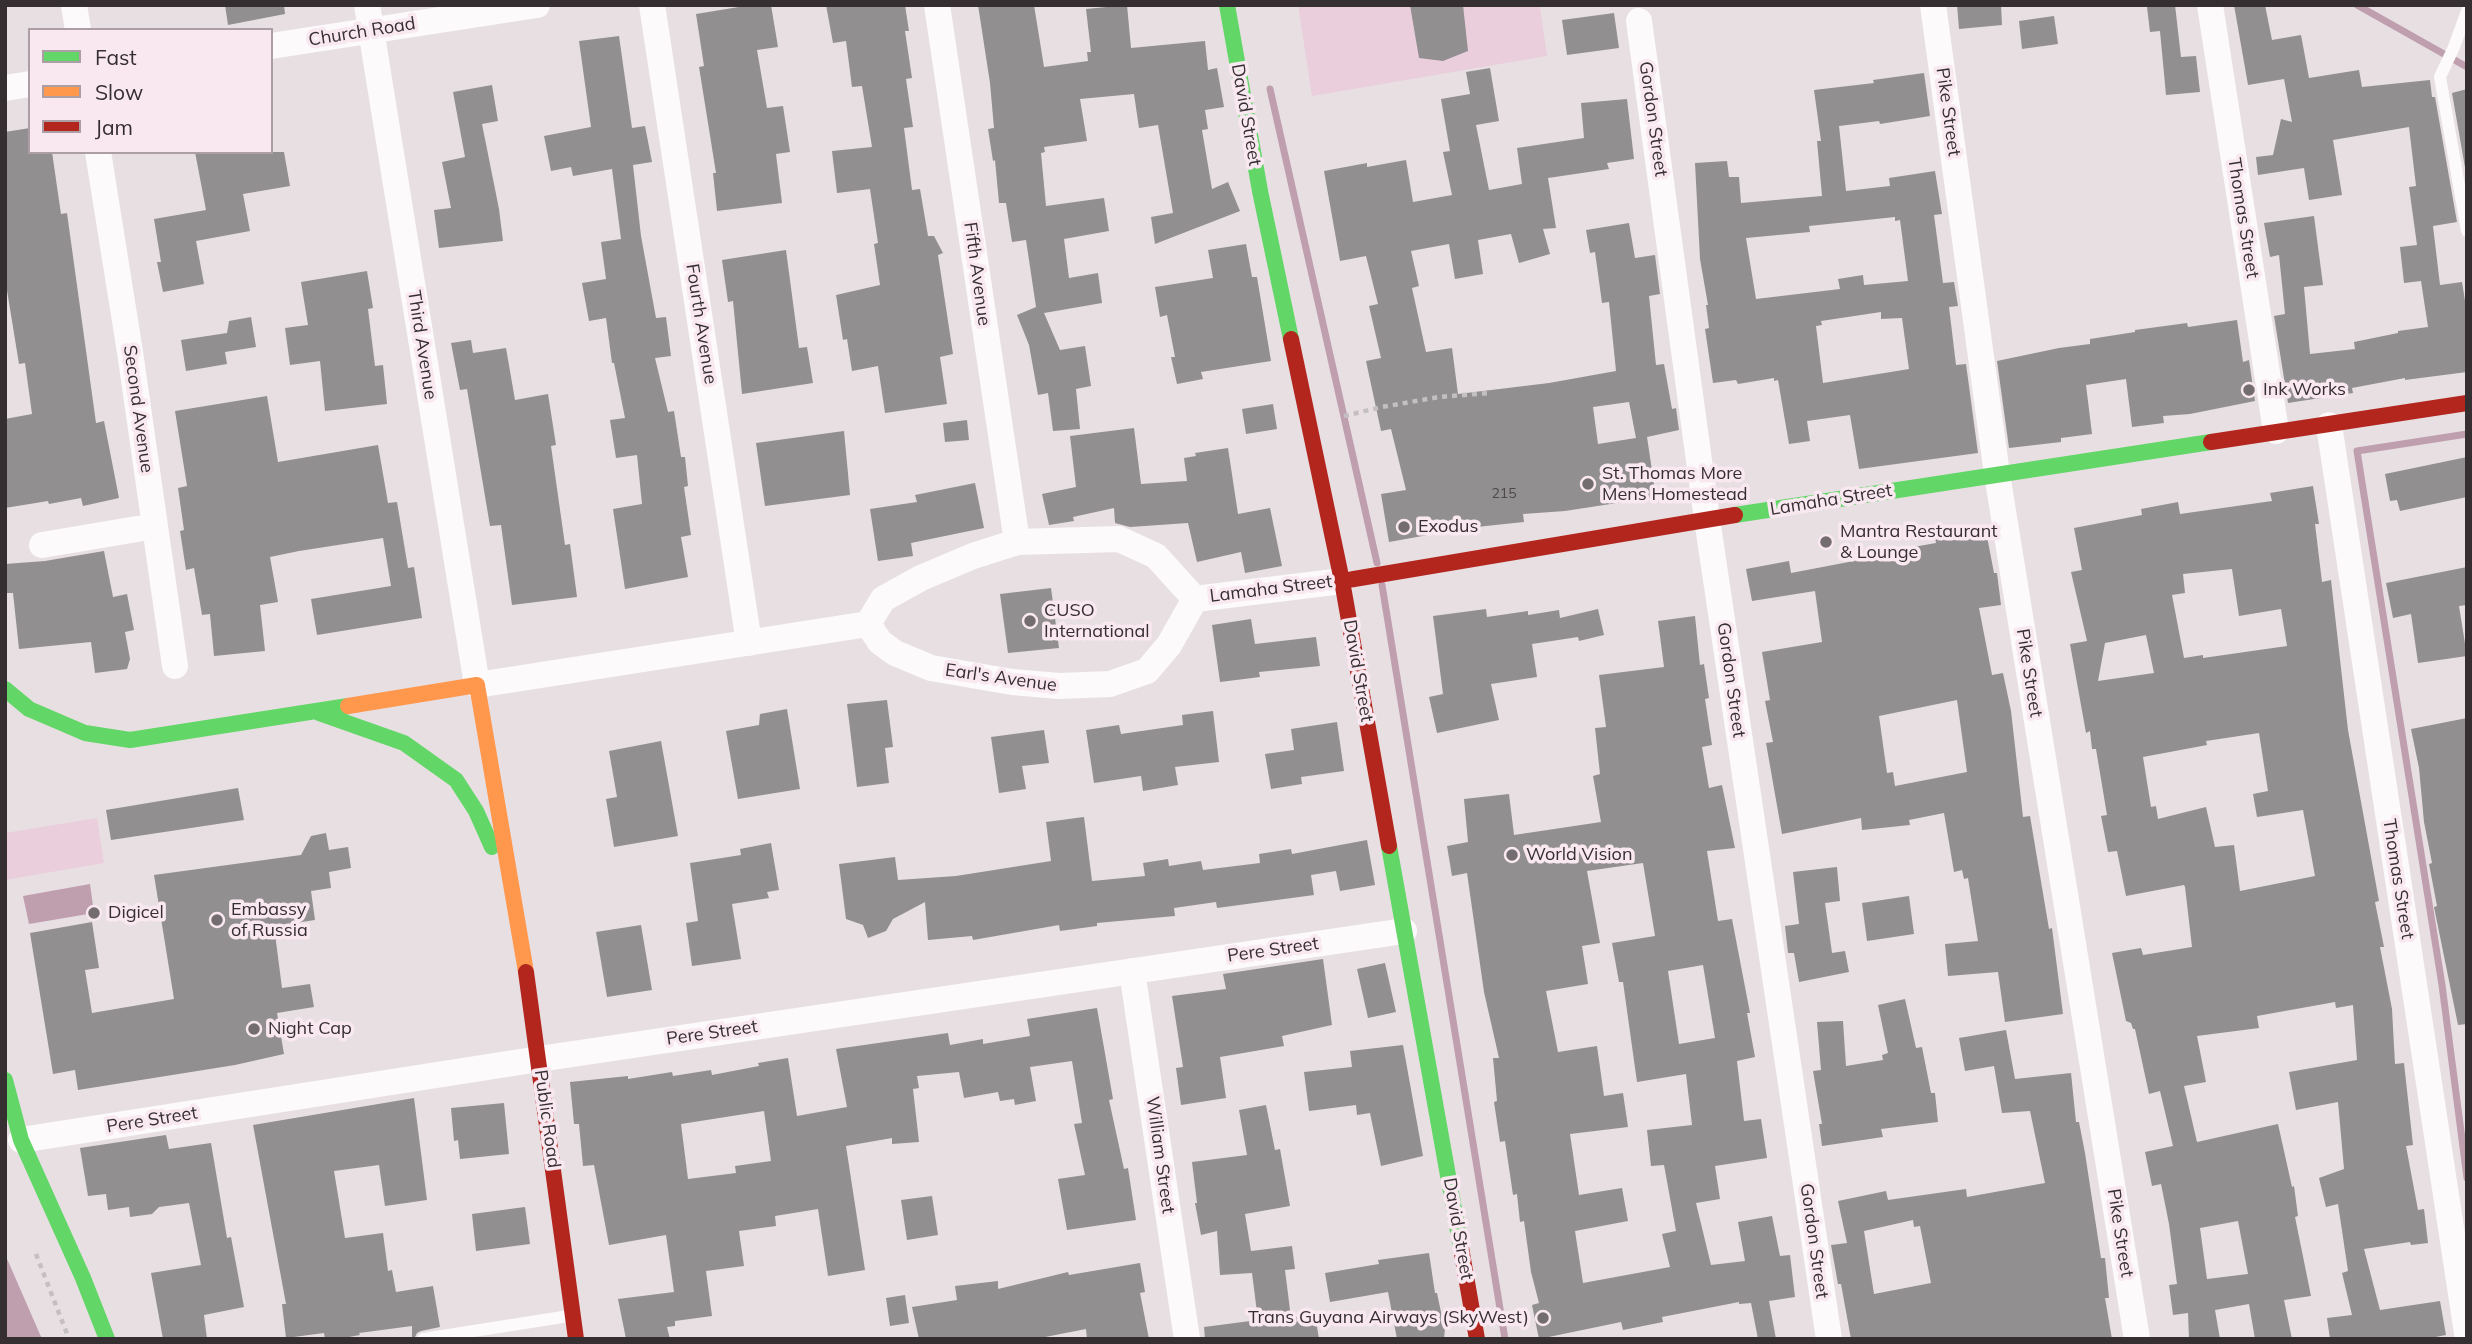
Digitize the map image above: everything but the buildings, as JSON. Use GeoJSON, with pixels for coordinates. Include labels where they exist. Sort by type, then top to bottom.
{"type":"FeatureCollection","features":[{"type":"Feature","properties":{"kind":"street"},"geometry":{"type":"LineString","coordinates":[[74,5],[78,28]]}},
{"type":"Feature","properties":{"kind":"street","name":"Church Road"},"geometry":{"type":"LineString","coordinates":[[273,45],[369,18],[537,5]]}},
{"type":"Feature","properties":{"kind":"street","name":"Fourth Avenue"},"geometry":{"type":"LineString","coordinates":[[652,5],[749,643]]}},
{"type":"Feature","properties":{"kind":"street","name":"Fifth Avenue"},"geometry":{"type":"LineString","coordinates":[[937,5],[1017,542]]}},
{"type":"Feature","properties":{"kind":"street","name":"David Street"},"geometry":{"type":"LineString","coordinates":[[1227,5],[1259,191],[1342,580],[1478,1339]]}},
{"type":"Feature","properties":{"kind":"street","name":"Pike Street"},"geometry":{"type":"LineString","coordinates":[[1933,5],[1997,474],[2137,1339]]}},
{"type":"Feature","properties":{"kind":"street","name":"Thomas Street"},"geometry":{"type":"LineString","coordinates":[[2210,5],[2276,431]]}},
{"type":"Feature","properties":{"kind":"street","name":"Third Avenue"},"geometry":{"type":"LineString","coordinates":[[369,18],[477,685]]}},
{"type":"Feature","properties":{"kind":"street","name":"Gordon Street"},"geometry":{"type":"LineString","coordinates":[[1639,22],[1707,519],[1829,1339]]}},
{"type":"Feature","properties":{"kind":"street"},"geometry":{"type":"LineString","coordinates":[[5,88],[28,84]]}},
{"type":"Feature","properties":{"kind":"street","name":"Second Avenue"},"geometry":{"type":"LineString","coordinates":[[98,154],[175,666]]}},
{"type":"Feature","properties":{"kind":"street","name":"Lamaha Street"},"geometry":{"type":"LineString","coordinates":[[1195,599],[1368,576],[1707,519],[2467,403]]}},
{"type":"Feature","properties":{"kind":"street","name":"Thomas Street"},"geometry":{"type":"LineString","coordinates":[[2329,425],[2467,1333]]}},
{"type":"Feature","properties":{"kind":"street"},"geometry":{"type":"LineString","coordinates":[[42,545],[155,526]]}},
{"type":"Feature","properties":{"kind":"street"},"geometry":{"type":"LineString","coordinates":[[5,689],[29,709],[85,733],[130,740],[868,624],[883,599],[921,578],[973,556],[1017,542],[1119,540],[1156,556],[1195,599]]}},
{"type":"Feature","properties":{"kind":"street","name":"Earl's Avenue"},"geometry":{"type":"LineString","coordinates":[[868,624],[880,642],[895,653],[931,668],[1013,682],[1059,686],[1110,684],[1146,671],[1169,645],[1195,599]]}},
{"type":"Feature","properties":{"kind":"street"},"geometry":{"type":"LineString","coordinates":[[477,685],[514,900]]}},
{"type":"Feature","properties":{"kind":"street"},"geometry":{"type":"LineString","coordinates":[[314,711],[404,743],[456,780],[476,811],[514,900]]}},
{"type":"Feature","properties":{"kind":"street","name":"Public Road"},"geometry":{"type":"LineString","coordinates":[[514,900],[539,1059],[576,1339]]}},
{"type":"Feature","properties":{"kind":"street","name":"Pere Street"},"geometry":{"type":"LineString","coordinates":[[21,1140],[539,1059],[1405,931]]}},
{"type":"Feature","properties":{"kind":"street","name":"William Street"},"geometry":{"type":"LineString","coordinates":[[1132,971],[1187,1339]]}},
{"type":"Feature","properties":{"kind":"street"},"geometry":{"type":"LineString","coordinates":[[5,1080],[21,1140],[83,1278],[107,1339]]}},
{"type":"Feature","properties":{"kind":"lane"},"geometry":{"type":"LineString","coordinates":[[2467,11],[2440,77],[2467,231]]}},
{"type":"Feature","properties":{"kind":"lane"},"geometry":{"type":"LineString","coordinates":[[423,1339],[573,1316]]}},
{"type":"Feature","properties":{"kind":"path"},"geometry":{"type":"LineString","coordinates":[[1344,416],[1439,397],[1489,393]]}},
{"type":"Feature","properties":{"kind":"shaded area"},"geometry":{"type":"Polygon","coordinates":[[[1298,5],[1550,5],[1540,7],[1547,56],[1312,96],[1298,5]]]}},
{"type":"Feature","properties":{"kind":"shaded area"},"geometry":{"type":"Polygon","coordinates":[[[97,818],[104,863],[5,880],[5,833],[97,818]]]}},
{"type":"Feature","properties":{"kind":"shaded area"},"geometry":{"type":"Polygon","coordinates":[[[90,884],[94,913],[29,924],[23,896],[90,884]]]}},
{"type":"Feature","properties":{"kind":"shaded area"},"geometry":{"type":"Polygon","coordinates":[[[5,1255],[8,1261],[42,1339],[5,1339],[5,1255]]]}},
{"type":"Feature","properties":{"kind":"waterway"},"geometry":{"type":"LineString","coordinates":[[2357,5],[2467,67]]}},
{"type":"Feature","properties":{"kind":"waterway"},"geometry":{"type":"LineString","coordinates":[[1270,89],[1377,563]]}},
{"type":"Feature","properties":{"kind":"waterway"},"geometry":{"type":"LineString","coordinates":[[2467,434],[2357,451],[2442,985],[2467,1178]]}},
{"type":"Feature","properties":{"kind":"waterway"},"geometry":{"type":"LineString","coordinates":[[1382,585],[1505,1339]]}},
{"type":"Feature","properties":{"kind":"traffic: fast"},"geometry":{"type":"LineString","coordinates":[[1227,5],[1260,191],[1291,339]]}},
{"type":"Feature","properties":{"kind":"traffic: fast"},"geometry":{"type":"LineString","coordinates":[[1735,515],[2211,442]]}},
{"type":"Feature","properties":{"kind":"traffic: fast"},"geometry":{"type":"LineString","coordinates":[[5,689],[29,709],[85,733],[130,740],[348,706]]}},
{"type":"Feature","properties":{"kind":"traffic: fast"},"geometry":{"type":"LineString","coordinates":[[319,713],[404,743],[456,780],[476,811],[492,847]]}},
{"type":"Feature","properties":{"kind":"traffic: fast"},"geometry":{"type":"LineString","coordinates":[[1389,846],[1461,1248]]}},
{"type":"Feature","properties":{"kind":"traffic: fast"},"geometry":{"type":"LineString","coordinates":[[5,1080],[21,1140],[83,1278],[107,1339]]}},
{"type":"Feature","properties":{"kind":"traffic: slow"},"geometry":{"type":"LineString","coordinates":[[348,706],[477,685],[526,972]]}},
{"type":"Feature","properties":{"kind":"traffic: jam"},"geometry":{"type":"LineString","coordinates":[[1291,339],[1342,581],[1389,846]]}},
{"type":"Feature","properties":{"kind":"traffic: jam"},"geometry":{"type":"LineString","coordinates":[[2211,442],[2467,403]]}},
{"type":"Feature","properties":{"kind":"traffic: jam"},"geometry":{"type":"LineString","coordinates":[[1342,581],[1735,515]]}},
{"type":"Feature","properties":{"kind":"traffic: jam"},"geometry":{"type":"LineString","coordinates":[[526,972],[576,1339]]}},
{"type":"Feature","properties":{"kind":"traffic: jam"},"geometry":{"type":"LineString","coordinates":[[1461,1248],[1477,1339]]}},
{"type":"Feature","properties":{"kind":"place","name":"Ink Works"},"geometry":{"type":"Point","coordinates":[2249,390]}},
{"type":"Feature","properties":{"kind":"place","name":"St. Thomas More Mens Homestead"},"geometry":{"type":"Point","coordinates":[1588,484]}},
{"type":"Feature","properties":{"kind":"place","name":"Exodus"},"geometry":{"type":"Point","coordinates":[1404,527]}},
{"type":"Feature","properties":{"kind":"place","name":"Mantra Restaurant & Lounge"},"geometry":{"type":"Point","coordinates":[1826,542]}},
{"type":"Feature","properties":{"kind":"place","name":"CUSO International"},"geometry":{"type":"Point","coordinates":[1030,621]}},
{"type":"Feature","properties":{"kind":"place","name":"World Vision"},"geometry":{"type":"Point","coordinates":[1512,855]}},
{"type":"Feature","properties":{"kind":"place","name":"Digicel"},"geometry":{"type":"Point","coordinates":[94,913]}},
{"type":"Feature","properties":{"kind":"place","name":"Embassy of Russia"},"geometry":{"type":"Point","coordinates":[217,920]}},
{"type":"Feature","properties":{"kind":"place","name":"Night Cap"},"geometry":{"type":"Point","coordinates":[254,1029]}},
{"type":"Feature","properties":{"kind":"place","name":"Trans Guyana Airways (SkyWest)"},"geometry":{"type":"Point","coordinates":[1543,1318]}}]}
